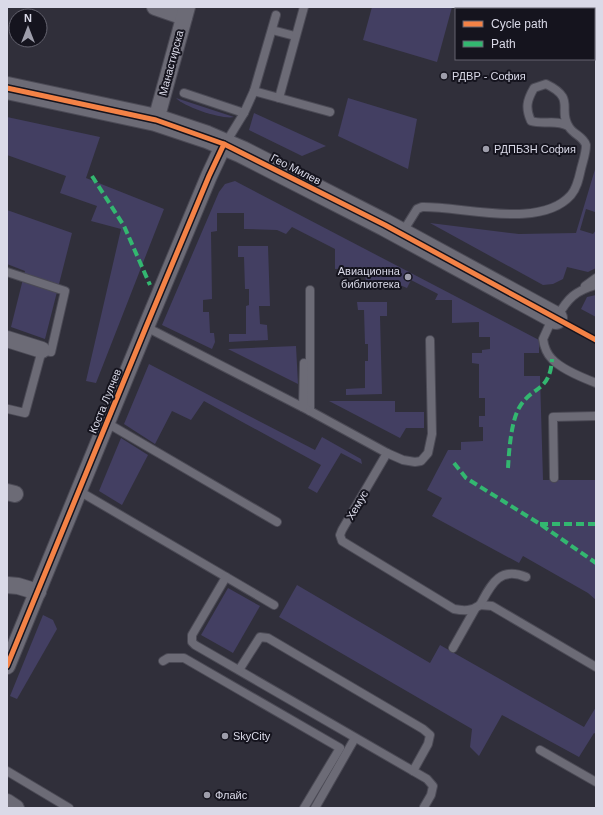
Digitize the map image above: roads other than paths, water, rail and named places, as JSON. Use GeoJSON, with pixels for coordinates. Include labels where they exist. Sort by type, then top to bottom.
{"type":"FeatureCollection","features":[{"type":"Feature","properties":{"kind":"street"},"geometry":{"type":"LineString","coordinates":[[154,7],[186,12]]}},
{"type":"Feature","properties":{"kind":"street","name":"Манастирска"},"geometry":{"type":"LineString","coordinates":[[156,120],[186,12]]}},
{"type":"Feature","properties":{"kind":"street","name":"Гео Милев"},"geometry":{"type":"LineString","coordinates":[[7,88],[156,120],[224,144],[402,234],[555,317]]}},
{"type":"Feature","properties":{"kind":"street","name":"Коста Лулчев"},"geometry":{"type":"LineString","coordinates":[[7,666],[208,176],[224,144]]}},
{"type":"Feature","properties":{"kind":"street"},"geometry":{"type":"LineString","coordinates":[[7,338],[42,350]]}},
{"type":"Feature","properties":{"kind":"street"},"geometry":{"type":"LineString","coordinates":[[7,585],[18,586],[38,592]]}},
{"type":"Feature","properties":{"kind":"street"},"geometry":{"type":"LineString","coordinates":[[7,802],[16,808]]}},
{"type":"Feature","properties":{"kind":"lane"},"geometry":{"type":"LineString","coordinates":[[279,98],[304,7]]}},
{"type":"Feature","properties":{"kind":"lane"},"geometry":{"type":"LineString","coordinates":[[224,144],[244,113],[254,91],[276,15]]}},
{"type":"Feature","properties":{"kind":"lane"},"geometry":{"type":"LineString","coordinates":[[272,30],[295,36]]}},
{"type":"Feature","properties":{"kind":"lane"},"geometry":{"type":"LineString","coordinates":[[402,234],[417,209],[422,207],[513,214],[543,211],[560,203],[570,196],[576,186],[586,150],[584,140],[560,121],[540,124],[531,121],[526,111],[529,97],[534,88],[546,84],[558,90],[564,100],[568,126]]}},
{"type":"Feature","properties":{"kind":"lane"},"geometry":{"type":"LineString","coordinates":[[254,91],[330,112]]}},
{"type":"Feature","properties":{"kind":"lane"},"geometry":{"type":"LineString","coordinates":[[184,93],[244,113]]}},
{"type":"Feature","properties":{"kind":"lane"},"geometry":{"type":"LineString","coordinates":[[7,272],[65,290],[50,352],[42,350],[25,413],[8,409]]}},
{"type":"Feature","properties":{"kind":"lane"},"geometry":{"type":"LineString","coordinates":[[596,278],[564,304],[543,339],[545,349],[552,359],[581,377],[596,383]]}},
{"type":"Feature","properties":{"kind":"lane"},"geometry":{"type":"LineString","coordinates":[[581,289],[596,285]]}},
{"type":"Feature","properties":{"kind":"lane"},"geometry":{"type":"LineString","coordinates":[[307,409],[310,290]]}},
{"type":"Feature","properties":{"kind":"lane"},"geometry":{"type":"LineString","coordinates":[[146,326],[307,409],[387,453],[403,460],[415,462],[422,460],[428,453],[432,434],[430,340]]}},
{"type":"Feature","properties":{"kind":"lane"},"geometry":{"type":"LineString","coordinates":[[304,363],[307,409]]}},
{"type":"Feature","properties":{"kind":"lane"},"geometry":{"type":"LineString","coordinates":[[554,478],[554,417],[596,416]]}},
{"type":"Feature","properties":{"kind":"lane"},"geometry":{"type":"LineString","coordinates":[[107,422],[277,522]]}},
{"type":"Feature","properties":{"kind":"lane","name":"Хемус"},"geometry":{"type":"LineString","coordinates":[[387,453],[342,530],[340,534],[342,541],[454,609],[461,611],[478,607],[492,606],[596,667]]}},
{"type":"Feature","properties":{"kind":"lane"},"geometry":{"type":"LineString","coordinates":[[79,491],[274,605]]}},
{"type":"Feature","properties":{"kind":"lane"},"geometry":{"type":"LineString","coordinates":[[453,648],[493,582],[499,577],[509,574],[519,574],[526,577]]}},
{"type":"Feature","properties":{"kind":"lane"},"geometry":{"type":"LineString","coordinates":[[226,577],[192,635],[192,642],[427,779],[433,786],[431,795],[424,807]]}},
{"type":"Feature","properties":{"kind":"lane"},"geometry":{"type":"LineString","coordinates":[[239,670],[260,637],[268,638],[349,685],[423,729],[430,735],[428,744],[413,771]]}},
{"type":"Feature","properties":{"kind":"lane"},"geometry":{"type":"LineString","coordinates":[[163,661],[168,658],[184,658],[340,748],[304,808]]}},
{"type":"Feature","properties":{"kind":"lane"},"geometry":{"type":"LineString","coordinates":[[315,808],[355,738]]}},
{"type":"Feature","properties":{"kind":"lane"},"geometry":{"type":"LineString","coordinates":[[540,750],[596,782]]}},
{"type":"Feature","properties":{"kind":"lane"},"geometry":{"type":"LineString","coordinates":[[7,771],[69,808]]}},
{"type":"Feature","properties":{"kind":"place","name":"РДВР - София"},"geometry":{"type":"Point","coordinates":[444,76]}},
{"type":"Feature","properties":{"kind":"place","name":"РДПБЗН София"},"geometry":{"type":"Point","coordinates":[486,149]}},
{"type":"Feature","properties":{"kind":"place","name":"Авиационна библиотека"},"geometry":{"type":"Point","coordinates":[408,277]}},
{"type":"Feature","properties":{"kind":"place","name":"SkyCity"},"geometry":{"type":"Point","coordinates":[225,736]}},
{"type":"Feature","properties":{"kind":"place","name":"Флайс"},"geometry":{"type":"Point","coordinates":[207,795]}}]}
